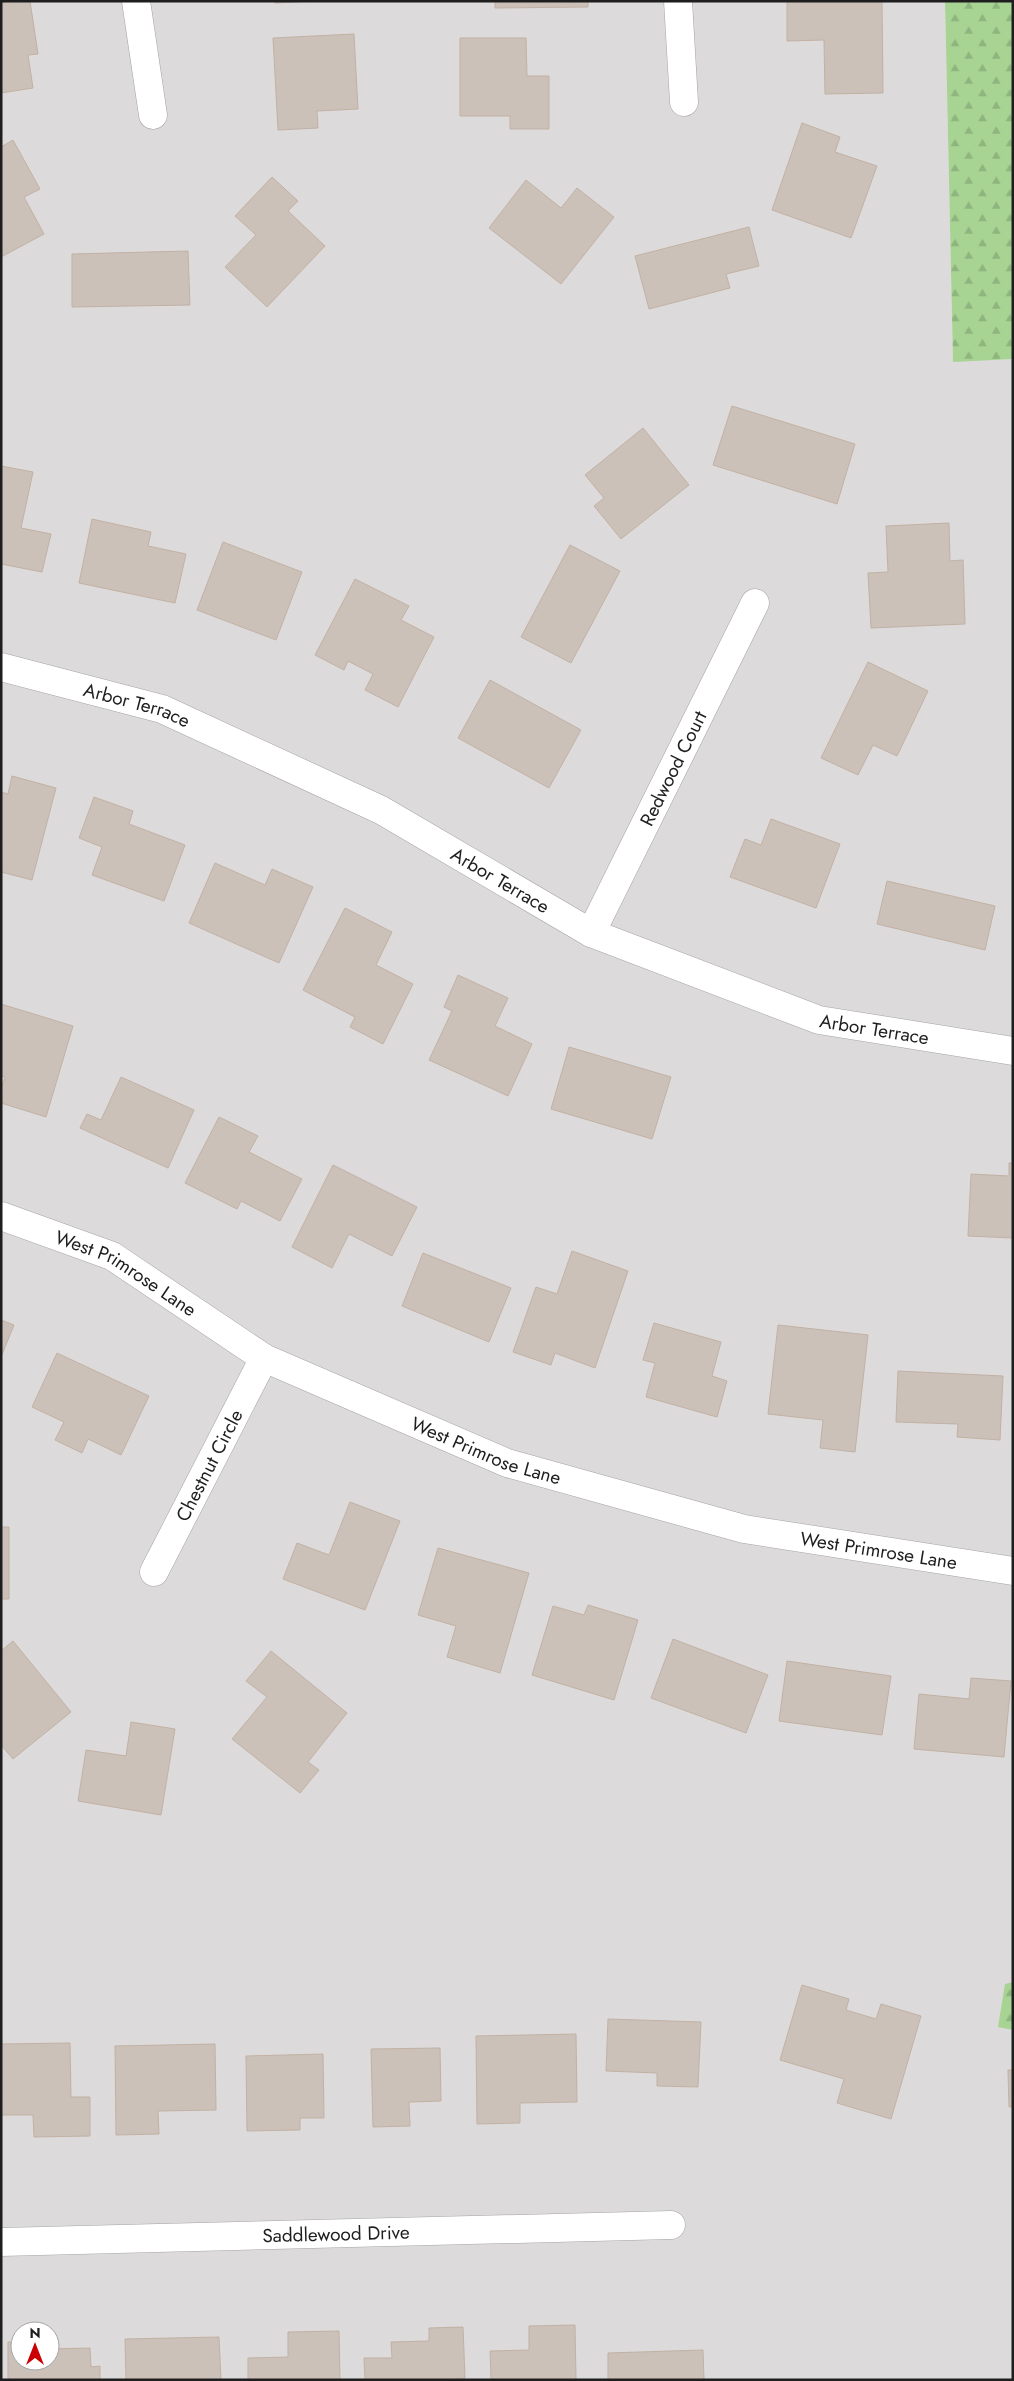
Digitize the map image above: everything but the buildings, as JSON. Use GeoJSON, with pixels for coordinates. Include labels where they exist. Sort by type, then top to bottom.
{"type":"FeatureCollection","features":[{"type":"Feature","properties":{"kind":"street"},"geometry":{"type":"LineString","coordinates":[[136,1],[153,115]]}},
{"type":"Feature","properties":{"kind":"street"},"geometry":{"type":"LineString","coordinates":[[678,1],[684,102]]}},
{"type":"Feature","properties":{"kind":"street","name":"Redwood Court"},"geometry":{"type":"LineString","coordinates":[[591,934],[755,603]]}},
{"type":"Feature","properties":{"kind":"street","name":"Arbor Terrace"},"geometry":{"type":"LineString","coordinates":[[1,667],[162,709],[381,810],[591,934],[819,1020],[1013,1051]]}},
{"type":"Feature","properties":{"kind":"street","name":"West Primrose Lane"},"geometry":{"type":"LineString","coordinates":[[1,1216],[112,1256],[264,1358],[507,1463],[744,1529],[1013,1571]]}},
{"type":"Feature","properties":{"kind":"street","name":"Chestnut Circle"},"geometry":{"type":"LineString","coordinates":[[154,1572],[264,1358]]}},
{"type":"Feature","properties":{"kind":"street","name":"Saddlewood Drive"},"geometry":{"type":"LineString","coordinates":[[1,2242],[671,2225]]}},
{"type":"Feature","properties":{"kind":"shaded area"},"geometry":{"type":"Polygon","coordinates":[[[1,1],[945,1],[953,361],[1013,359],[1013,2380],[1,2380],[1,1]]]}},
{"type":"Feature","properties":{"kind":"green space"},"geometry":{"type":"Polygon","coordinates":[[[945,1],[1013,1],[1013,359],[953,362],[945,1]]]}},
{"type":"Feature","properties":{"kind":"green space"},"geometry":{"type":"Polygon","coordinates":[[[1013,1982],[1013,2030],[998,2027],[1005,1984],[1013,1982]]]}}]}
